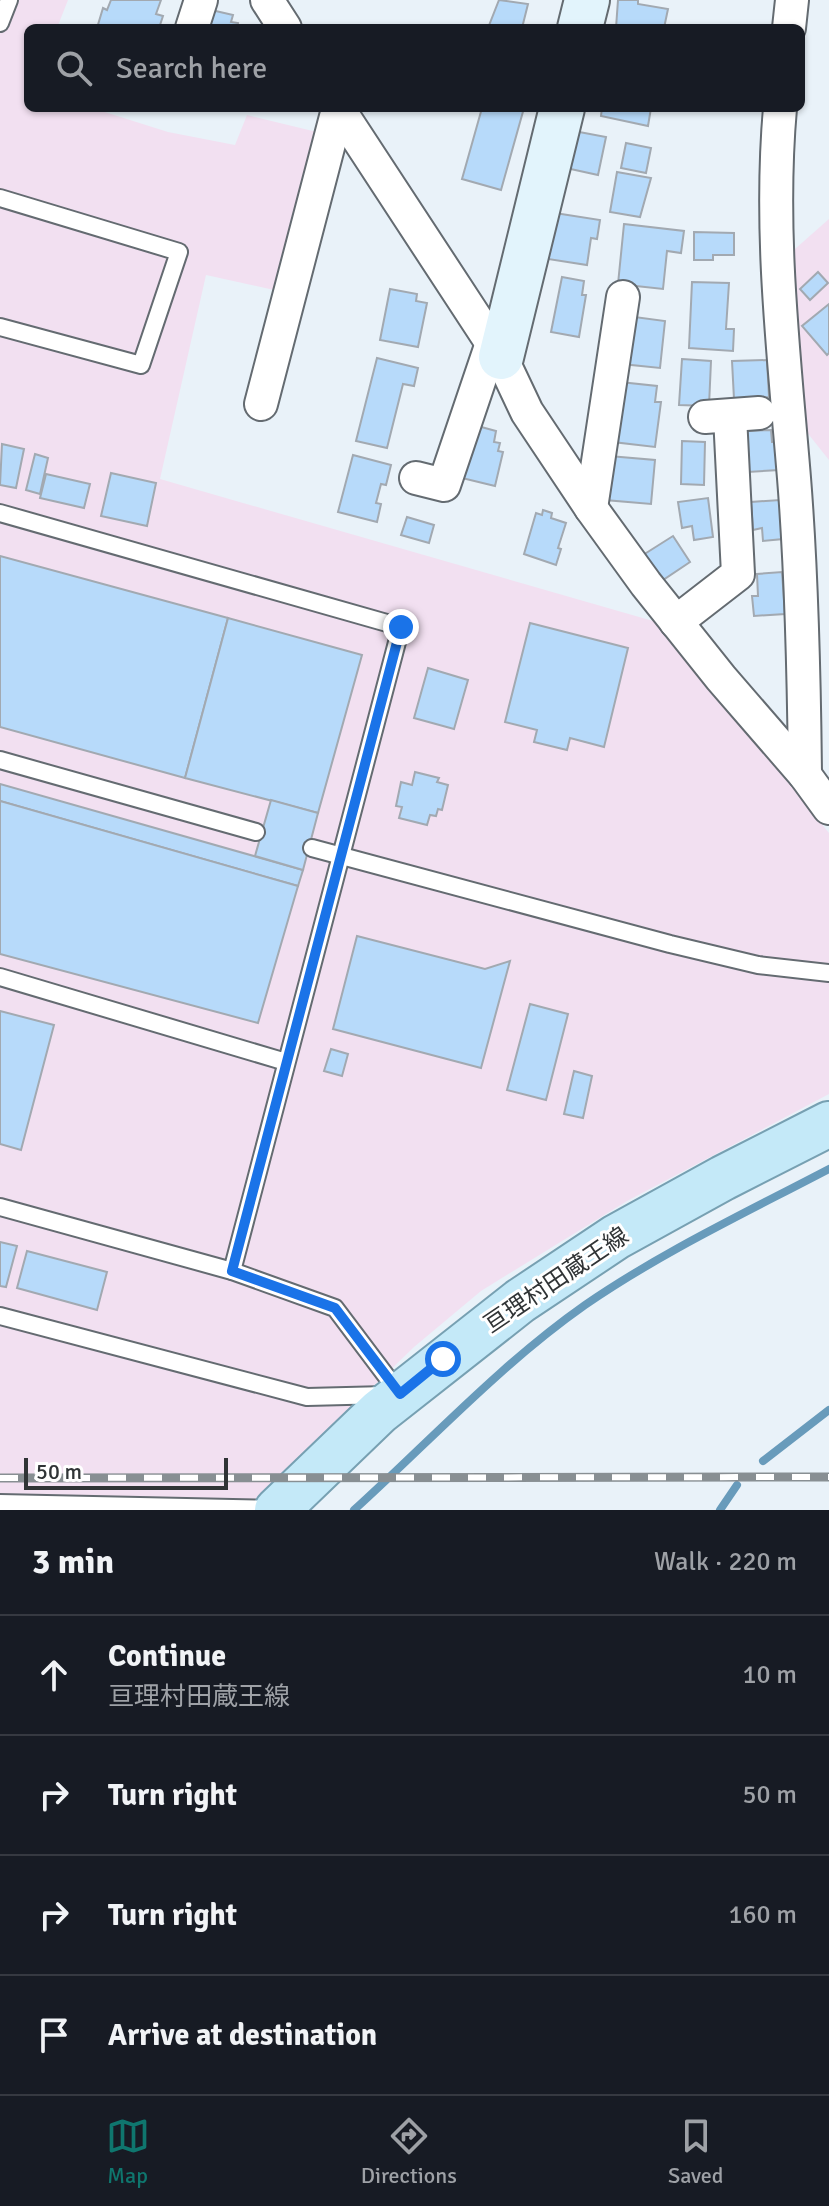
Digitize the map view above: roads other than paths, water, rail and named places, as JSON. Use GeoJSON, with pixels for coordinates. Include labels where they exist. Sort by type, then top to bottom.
{"type":"FeatureCollection","features":[{"type":"Feature","properties":{"kind":"main road","name":"亘理村田蔵王線"},"geometry":{"type":"LineString","coordinates":[[278,1510],[400,1394],[520,1301],[616,1237],[829,1124]]}},
{"type":"Feature","properties":{"kind":"street"},"geometry":{"type":"LineString","coordinates":[[193,24],[201,0]]}},
{"type":"Feature","properties":{"kind":"street"},"geometry":{"type":"LineString","coordinates":[[267,0],[282,24]]}},
{"type":"Feature","properties":{"kind":"street"},"geometry":{"type":"LineString","coordinates":[[581,24],[587,0]]}},
{"type":"Feature","properties":{"kind":"street"},"geometry":{"type":"LineString","coordinates":[[789,24],[792,0]]}},
{"type":"Feature","properties":{"kind":"street"},"geometry":{"type":"LineString","coordinates":[[261,404],[337,112]]}},
{"type":"Feature","properties":{"kind":"street"},"geometry":{"type":"LineString","coordinates":[[341,112],[496,350],[527,412],[591,508],[676,622],[805,775],[829,808]]}},
{"type":"Feature","properties":{"kind":"street"},"geometry":{"type":"LineString","coordinates":[[416,478],[444,485],[496,350],[561,112]]}},
{"type":"Feature","properties":{"kind":"street"},"geometry":{"type":"LineString","coordinates":[[780,112],[776,148],[776,260],[802,586],[805,775]]}},
{"type":"Feature","properties":{"kind":"street"},"geometry":{"type":"LineString","coordinates":[[591,508],[623,297]]}},
{"type":"Feature","properties":{"kind":"street"},"geometry":{"type":"LineString","coordinates":[[676,622],[738,574],[731,415]]}},
{"type":"Feature","properties":{"kind":"lane"},"geometry":{"type":"LineString","coordinates":[[0,198],[179,252],[141,365],[0,327]]}},
{"type":"Feature","properties":{"kind":"lane"},"geometry":{"type":"LineString","coordinates":[[0,513],[401,627],[232,1271]]}},
{"type":"Feature","properties":{"kind":"lane"},"geometry":{"type":"LineString","coordinates":[[0,760],[256,832]]}},
{"type":"Feature","properties":{"kind":"lane"},"geometry":{"type":"LineString","coordinates":[[312,848],[588,924],[758,965],[829,973]]}},
{"type":"Feature","properties":{"kind":"lane"},"geometry":{"type":"LineString","coordinates":[[0,977],[286,1062]]}},
{"type":"Feature","properties":{"kind":"lane"},"geometry":{"type":"LineString","coordinates":[[0,1207],[232,1271],[335,1308],[400,1394]]}},
{"type":"Feature","properties":{"kind":"lane"},"geometry":{"type":"LineString","coordinates":[[0,1316],[307,1397],[400,1394]]}},
{"type":"Feature","properties":{"kind":"lane"},"geometry":{"type":"LineString","coordinates":[[0,1503],[278,1510]]}},
{"type":"Feature","properties":{"kind":"waterway"},"geometry":{"type":"LineString","coordinates":[[354,1510],[524,1352],[585,1305],[674,1250],[829,1169]]}},
{"type":"Feature","properties":{"kind":"waterway"},"geometry":{"type":"LineString","coordinates":[[763,1461],[829,1410]]}},
{"type":"Feature","properties":{"kind":"waterway"},"geometry":{"type":"LineString","coordinates":[[720,1510],[737,1485]]}},
{"type":"Feature","properties":{"kind":"railway"},"geometry":{"type":"LineString","coordinates":[[0,1478],[829,1477]]}}]}
